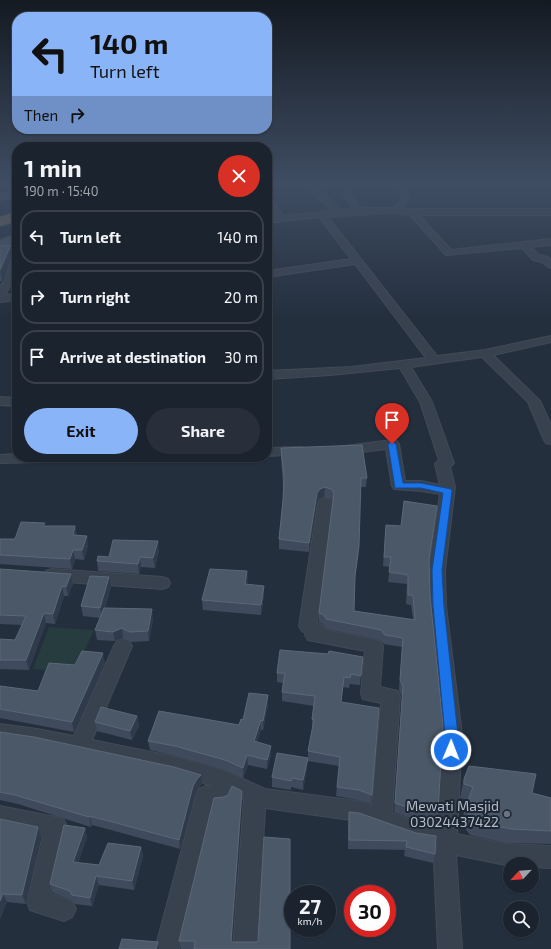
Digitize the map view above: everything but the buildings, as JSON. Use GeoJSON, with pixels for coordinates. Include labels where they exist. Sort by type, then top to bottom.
{"type":"FeatureCollection","features":[{"type":"Feature","properties":{"kind":"street"},"geometry":{"type":"LineString","coordinates":[[332,228],[434,360]]}},
{"type":"Feature","properties":{"kind":"street"},"geometry":{"type":"LineString","coordinates":[[426,228],[449,253],[551,242]]}},
{"type":"Feature","properties":{"kind":"street"},"geometry":{"type":"LineString","coordinates":[[0,244],[12,239]]}},
{"type":"Feature","properties":{"kind":"street"},"geometry":{"type":"LineString","coordinates":[[524,245],[536,258],[545,259],[551,265]]}},
{"type":"Feature","properties":{"kind":"street"},"geometry":{"type":"LineString","coordinates":[[272,273],[358,261]]}},
{"type":"Feature","properties":{"kind":"street"},"geometry":{"type":"LineString","coordinates":[[0,295],[12,276]]}},
{"type":"Feature","properties":{"kind":"street"},"geometry":{"type":"LineString","coordinates":[[0,299],[12,298]]}},
{"type":"Feature","properties":{"kind":"street"},"geometry":{"type":"LineString","coordinates":[[272,375],[309,373],[403,364],[485,353],[551,340]]}},
{"type":"Feature","properties":{"kind":"street"},"geometry":{"type":"LineString","coordinates":[[485,353],[534,401],[551,440]]}},
{"type":"Feature","properties":{"kind":"street"},"geometry":{"type":"LineString","coordinates":[[403,364],[426,402],[447,463],[442,464],[448,491],[437,570],[438,606],[452,735],[444,862],[450,949]]}},
{"type":"Feature","properties":{"kind":"street"},"geometry":{"type":"LineString","coordinates":[[0,401],[12,402]]}},
{"type":"Feature","properties":{"kind":"street"},"geometry":{"type":"LineString","coordinates":[[328,451],[351,450],[392,444],[399,486],[421,486],[448,491]]}},
{"type":"Feature","properties":{"kind":"street"},"geometry":{"type":"LineString","coordinates":[[272,452],[313,451]]}},
{"type":"Feature","properties":{"kind":"street"},"geometry":{"type":"LineString","coordinates":[[0,459],[12,459]]}},
{"type":"Feature","properties":{"kind":"street"},"geometry":{"type":"LineString","coordinates":[[325,502],[308,626],[316,630],[314,635],[374,646],[370,694],[391,696],[381,820]]}},
{"type":"Feature","properties":{"kind":"street"},"geometry":{"type":"LineString","coordinates":[[39,574],[162,583]]}},
{"type":"Feature","properties":{"kind":"street"},"geometry":{"type":"LineString","coordinates":[[80,745],[123,646]]}},
{"type":"Feature","properties":{"kind":"street"},"geometry":{"type":"LineString","coordinates":[[0,732],[80,745],[176,766],[225,780],[262,798],[358,812],[414,831],[492,852],[528,857],[551,857]]}},
{"type":"Feature","properties":{"kind":"street"},"geometry":{"type":"LineString","coordinates":[[167,949],[206,796],[221,796],[225,780]]}},
{"type":"Feature","properties":{"kind":"street"},"geometry":{"type":"LineString","coordinates":[[245,949],[255,794]]}},
{"type":"Feature","properties":{"kind":"street"},"geometry":{"type":"LineString","coordinates":[[0,816],[56,826],[38,902],[64,909]]}},
{"type":"Feature","properties":{"kind":"green space"},"geometry":{"type":"Polygon","coordinates":[[[49,627],[94,630],[75,672],[33,669],[49,627]]]}},
{"type":"Feature","properties":{"kind":"place","name":"Mewati Masjid 03024437422"},"geometry":{"type":"Point","coordinates":[507,814]}},
{"type":"Feature","properties":{"kind":"route"},"geometry":{"type":"LineString","coordinates":[[392,444],[399,486],[421,486],[448,491],[437,570],[438,606],[452,735],[451,750]]}}]}
